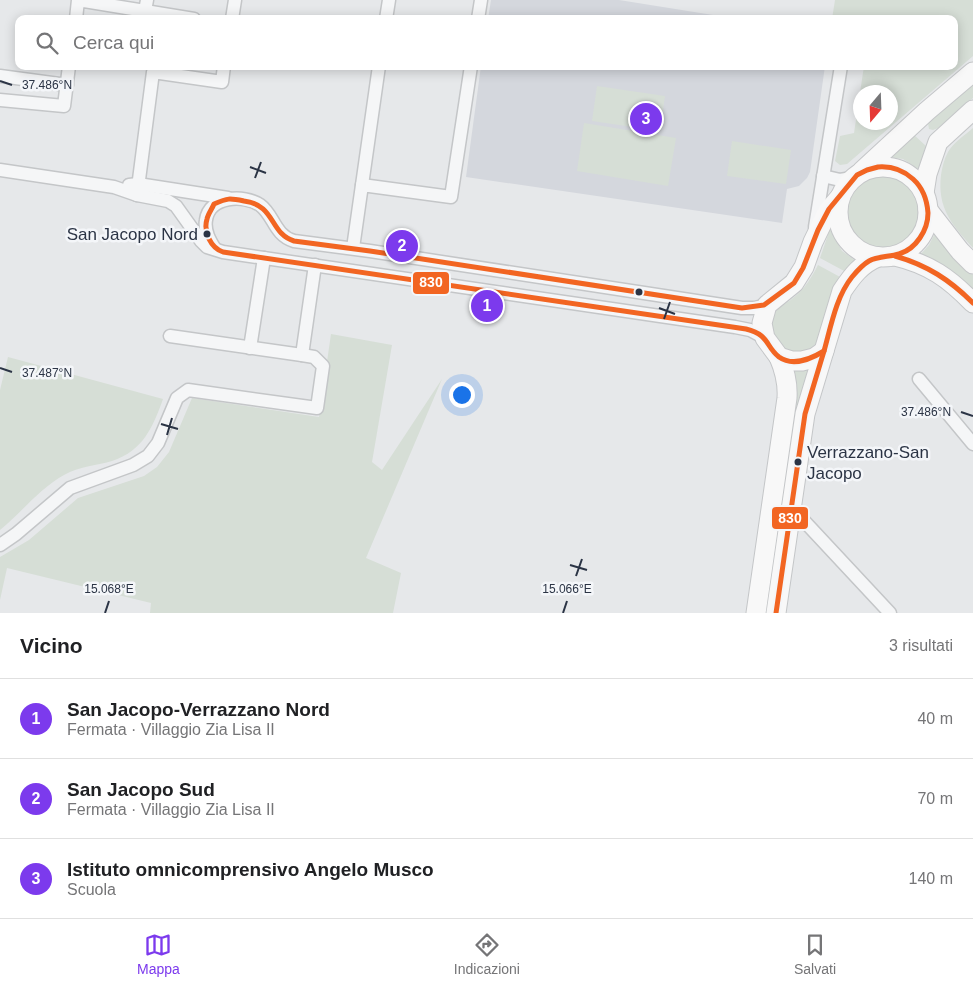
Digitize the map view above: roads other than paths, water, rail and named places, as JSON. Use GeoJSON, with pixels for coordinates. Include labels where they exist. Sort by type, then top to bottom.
{"type":"FeatureCollection","features":[{"type":"Feature","properties":{"kind":"main road"},"geometry":{"type":"LineString","coordinates":[[756,613],[788,384],[786,371],[779,357],[765,338],[762,323],[767,305],[794,283],[804,267],[813,242],[828,211],[856,176],[973,72]]}},
{"type":"Feature","properties":{"kind":"main road"},"geometry":{"type":"LineString","coordinates":[[776,613],[805,414],[842,292],[861,266],[911,248],[922,235],[926,227],[927,174],[938,142],[973,110]]}},
{"type":"Feature","properties":{"kind":"main road"},"geometry":{"type":"LineString","coordinates":[[856,176],[878,167],[896,169],[913,178],[926,202],[960,251],[973,264]]}},
{"type":"Feature","properties":{"kind":"main road"},"geometry":{"type":"LineString","coordinates":[[840,196],[838,220],[844,236],[855,248],[870,255],[915,261],[934,270],[952,282],[973,303]]}},
{"type":"Feature","properties":{"kind":"main road"},"geometry":{"type":"LineString","coordinates":[[779,357],[802,362],[814,358],[824,351]]}},
{"type":"Feature","properties":{"kind":"street"},"geometry":{"type":"LineString","coordinates":[[76,15],[78,0],[146,6],[179,15]]}},
{"type":"Feature","properties":{"kind":"street"},"geometry":{"type":"LineString","coordinates":[[233,15],[235,0]]}},
{"type":"Feature","properties":{"kind":"street"},"geometry":{"type":"LineString","coordinates":[[387,15],[389,0]]}},
{"type":"Feature","properties":{"kind":"street"},"geometry":{"type":"LineString","coordinates":[[478,15],[480,0]]}},
{"type":"Feature","properties":{"kind":"street"},"geometry":{"type":"LineString","coordinates":[[0,100],[64,106],[69,70]]}},
{"type":"Feature","properties":{"kind":"street"},"geometry":{"type":"LineString","coordinates":[[137,190],[153,72],[222,82],[224,70]]}},
{"type":"Feature","properties":{"kind":"street"},"geometry":{"type":"LineString","coordinates":[[353,248],[378,70]]}},
{"type":"Feature","properties":{"kind":"street"},"geometry":{"type":"LineString","coordinates":[[362,185],[451,197],[470,70]]}},
{"type":"Feature","properties":{"kind":"street"},"geometry":{"type":"LineString","coordinates":[[813,242],[840,70]]}},
{"type":"Feature","properties":{"kind":"street"},"geometry":{"type":"LineString","coordinates":[[0,76],[67,85]]}},
{"type":"Feature","properties":{"kind":"street"},"geometry":{"type":"LineString","coordinates":[[0,170],[137,190],[254,202],[262,206],[285,238],[294,241],[353,248],[742,308],[755,308],[767,305]]}},
{"type":"Feature","properties":{"kind":"street"},"geometry":{"type":"LineString","coordinates":[[823,176],[840,180],[856,176]]}},
{"type":"Feature","properties":{"kind":"street"},"geometry":{"type":"LineString","coordinates":[[137,190],[168,201],[176,206],[200,241],[207,247],[216,250],[735,326],[750,330],[765,338]]}},
{"type":"Feature","properties":{"kind":"street"},"geometry":{"type":"LineString","coordinates":[[216,250],[209,240],[206,220],[214,204],[228,198]]}},
{"type":"Feature","properties":{"kind":"street"},"geometry":{"type":"LineString","coordinates":[[250,348],[264,258]]}},
{"type":"Feature","properties":{"kind":"street"},"geometry":{"type":"LineString","coordinates":[[302,355],[314,265]]}},
{"type":"Feature","properties":{"kind":"street"},"geometry":{"type":"LineString","coordinates":[[0,544],[16,534],[70,488],[133,464],[148,456],[158,443],[177,398],[188,390],[317,408],[323,366],[314,357],[170,336]]}},
{"type":"Feature","properties":{"kind":"street"},"geometry":{"type":"LineString","coordinates":[[919,379],[973,444]]}},
{"type":"Feature","properties":{"kind":"street"},"geometry":{"type":"LineString","coordinates":[[791,507],[890,613]]}},
{"type":"Feature","properties":{"kind":"place","name":"Istituto omnicomprensivo Angelo Musco"},"geometry":{"type":"Point","coordinates":[646,119]}},
{"type":"Feature","properties":{"kind":"place","name":"San Jacopo Nord"},"geometry":{"type":"Point","coordinates":[207,234]}},
{"type":"Feature","properties":{"kind":"place","name":"San Jacopo Sud"},"geometry":{"type":"Point","coordinates":[402,246]}},
{"type":"Feature","properties":{"kind":"place","name":"San Jacopo-Verrazzano Nord"},"geometry":{"type":"Point","coordinates":[487,306]}},
{"type":"Feature","properties":{"kind":"place","name":"Verrazzano-San Jacopo"},"geometry":{"type":"Point","coordinates":[798,462]}}]}
